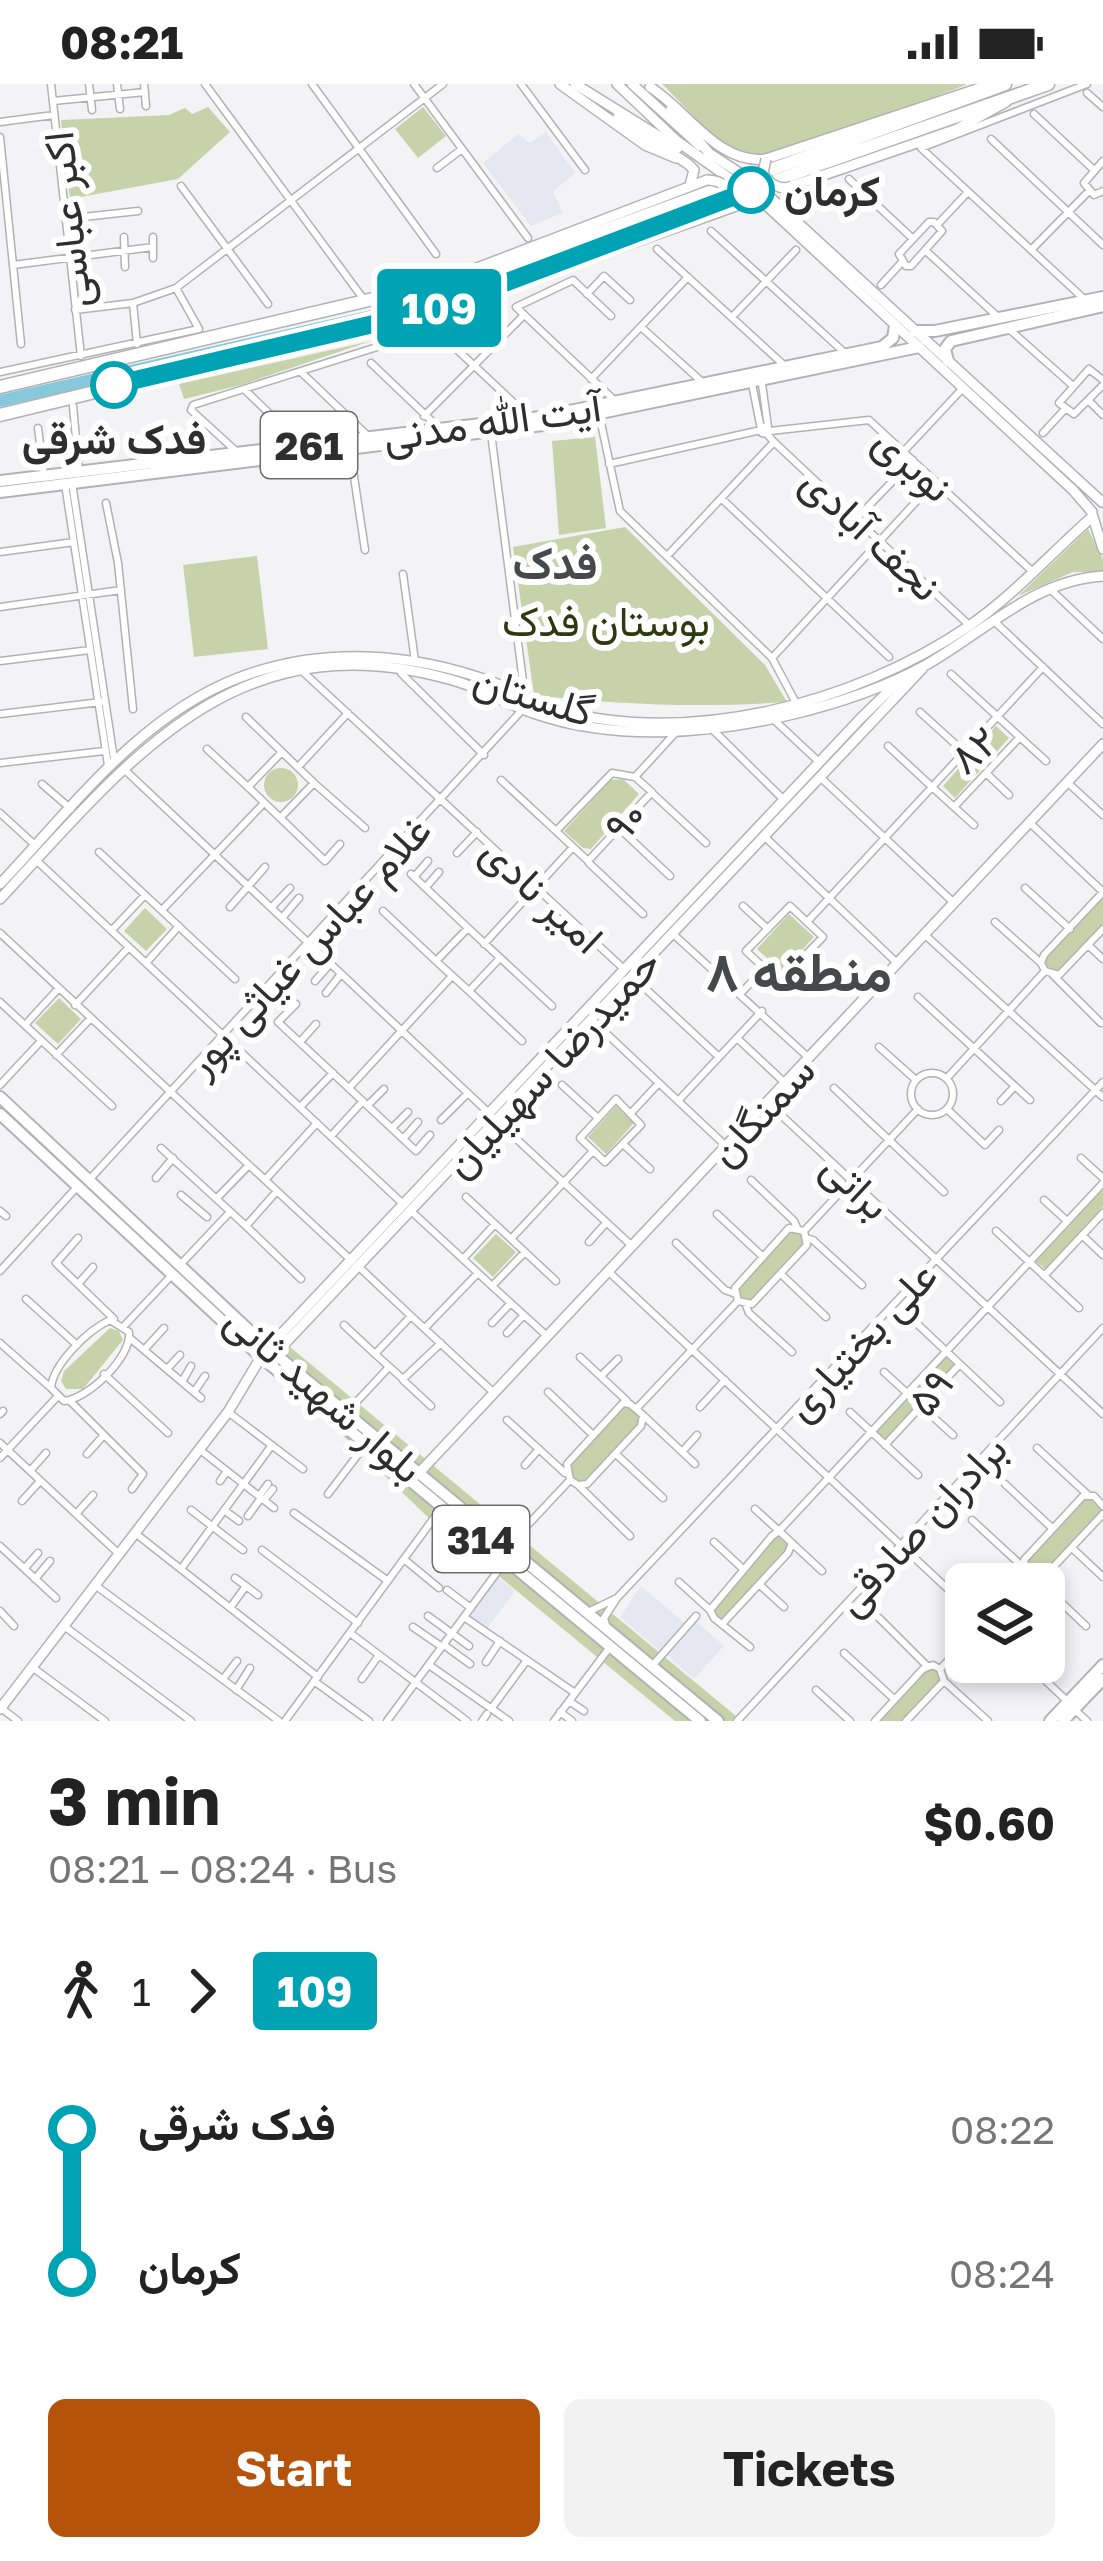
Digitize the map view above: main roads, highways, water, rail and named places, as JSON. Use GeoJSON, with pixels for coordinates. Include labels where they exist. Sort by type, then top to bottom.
{"type":"FeatureCollection","features":[{"type":"Feature","properties":{"kind":"highway"},"geometry":{"type":"LineString","coordinates":[[0,387],[496,270],[1005,84]]}},
{"type":"Feature","properties":{"kind":"highway"},"geometry":{"type":"LineString","coordinates":[[0,415],[433,310],[1048,84]]}},
{"type":"Feature","properties":{"kind":"main road"},"geometry":{"type":"LineString","coordinates":[[560,84],[645,145],[676,158]]}},
{"type":"Feature","properties":{"kind":"main road"},"geometry":{"type":"LineString","coordinates":[[575,84],[735,176]]}},
{"type":"Feature","properties":{"kind":"main road"},"geometry":{"type":"LineString","coordinates":[[617,84],[694,155]]}},
{"type":"Feature","properties":{"kind":"main road"},"geometry":{"type":"LineString","coordinates":[[632,84],[680,132],[792,217],[1103,502]]}},
{"type":"Feature","properties":{"kind":"main road"},"geometry":{"type":"LineString","coordinates":[[648,86],[738,158],[766,159],[992,84]]}},
{"type":"Feature","properties":{"kind":"main road"},"geometry":{"type":"LineString","coordinates":[[648,86],[709,153]]}},
{"type":"Feature","properties":{"kind":"main road"},"geometry":{"type":"LineString","coordinates":[[766,159],[763,173],[769,181],[780,188],[792,186],[957,129],[1017,95]]}},
{"type":"Feature","properties":{"kind":"main road"},"geometry":{"type":"LineString","coordinates":[[610,106],[617,116],[694,170],[686,189]]}},
{"type":"Feature","properties":{"kind":"main road"},"geometry":{"type":"LineString","coordinates":[[436,287],[707,180],[730,189],[737,198],[736,206]]}},
{"type":"Feature","properties":{"kind":"main road"},"geometry":{"type":"LineString","coordinates":[[792,186],[786,198],[792,217]]}},
{"type":"Feature","properties":{"kind":"main road"},"geometry":{"type":"LineString","coordinates":[[433,310],[486,298],[750,201],[768,201],[1092,515],[1103,549]]}},
{"type":"Feature","properties":{"kind":"main road"},"geometry":{"type":"LineString","coordinates":[[915,331],[959,333],[1098,305]]}},
{"type":"Feature","properties":{"kind":"main road","name":"آیت الله مدنی"},"geometry":{"type":"LineString","coordinates":[[0,492],[238,453],[599,414],[886,345],[895,325]]}},
{"type":"Feature","properties":{"kind":"main road"},"geometry":{"type":"LineString","coordinates":[[948,361],[946,346],[959,333]]}},
{"type":"Feature","properties":{"kind":"main road","name":"آیت الله مدنی"},"geometry":{"type":"LineString","coordinates":[[490,428],[919,347]]}},
{"type":"Feature","properties":{"kind":"main road","name":"261"},"geometry":{"type":"LineString","coordinates":[[70,478],[350,450],[490,428]]}},
{"type":"Feature","properties":{"kind":"main road","name":"آیت الله مدنی"},"geometry":{"type":"LineString","coordinates":[[0,481],[70,478]]}},
{"type":"Feature","properties":{"kind":"main road","name":"گلستان"},"geometry":{"type":"LineString","coordinates":[[0,899],[115,767],[172,725],[239,688],[302,670],[339,666],[397,669],[453,680],[578,724],[677,731],[772,718],[850,697],[909,666],[1033,572],[1103,502]]}},
{"type":"Feature","properties":{"kind":"main road","name":"گلستان"},"geometry":{"type":"LineString","coordinates":[[0,883],[167,717],[267,668],[338,657],[415,661],[456,670],[524,703],[580,714],[677,721],[740,715],[926,664],[1049,589],[1103,576]]}},
{"type":"Feature","properties":{"kind":"main road","name":"حمیدرضا سهیلیان"},"geometry":{"type":"LineString","coordinates":[[0,1709],[268,1356],[819,769],[926,664]]}},
{"type":"Feature","properties":{"kind":"main road","name":"حمیدرضا سهیلیان"},"geometry":{"type":"LineString","coordinates":[[819,769],[909,666]]}},
{"type":"Feature","properties":{"kind":"main road"},"geometry":{"type":"LineString","coordinates":[[850,697],[862,709],[861,718]]}},
{"type":"Feature","properties":{"kind":"main road","name":"سمنگان"},"geometry":{"type":"LineString","coordinates":[[414,1478],[1103,744]]}},
{"type":"Feature","properties":{"kind":"main road","name":"بلوار شهید ثانی"},"geometry":{"type":"LineString","coordinates":[[0,1096],[84,1183],[366,1444],[614,1642],[700,1721]]}},
{"type":"Feature","properties":{"kind":"main road","name":"بلوار شهید ثانی"},"geometry":{"type":"LineString","coordinates":[[0,1114],[84,1183]]}},
{"type":"Feature","properties":{"kind":"main road","name":"بلوار شهید ثانی"},"geometry":{"type":"LineString","coordinates":[[268,1356],[345,1414],[414,1478]]}},
{"type":"Feature","properties":{"kind":"main road","name":"بلوار شهید ثانی"},"geometry":{"type":"LineString","coordinates":[[507,1554],[718,1721]]}},
{"type":"Feature","properties":{"kind":"main road"},"geometry":{"type":"LineString","coordinates":[[1063,1721],[1103,1665]]}},
{"type":"Feature","properties":{"kind":"main road"},"geometry":{"type":"LineString","coordinates":[[1050,1721],[1103,1679]]}},
{"type":"Feature","properties":{"kind":"waterway"},"geometry":{"type":"LineString","coordinates":[[0,401],[407,308]]}},
{"type":"Feature","properties":{"kind":"place","name":"کرمان"},"geometry":{"type":"Point","coordinates":[751,190]}},
{"type":"Feature","properties":{"kind":"place","name":"فدک شرقی"},"geometry":{"type":"Point","coordinates":[114,385]}},
{"type":"Feature","properties":{"kind":"district","name":"فدک"},"geometry":{"type":"Point","coordinates":[555,562]}},
{"type":"Feature","properties":{"kind":"district","name":"منطقه ۸"},"geometry":{"type":"Point","coordinates":[799,970]}},
{"type":"Feature","properties":{"kind":"park label","name":"بوستان فدک"},"geometry":{"type":"Point","coordinates":[606,620]}}]}
